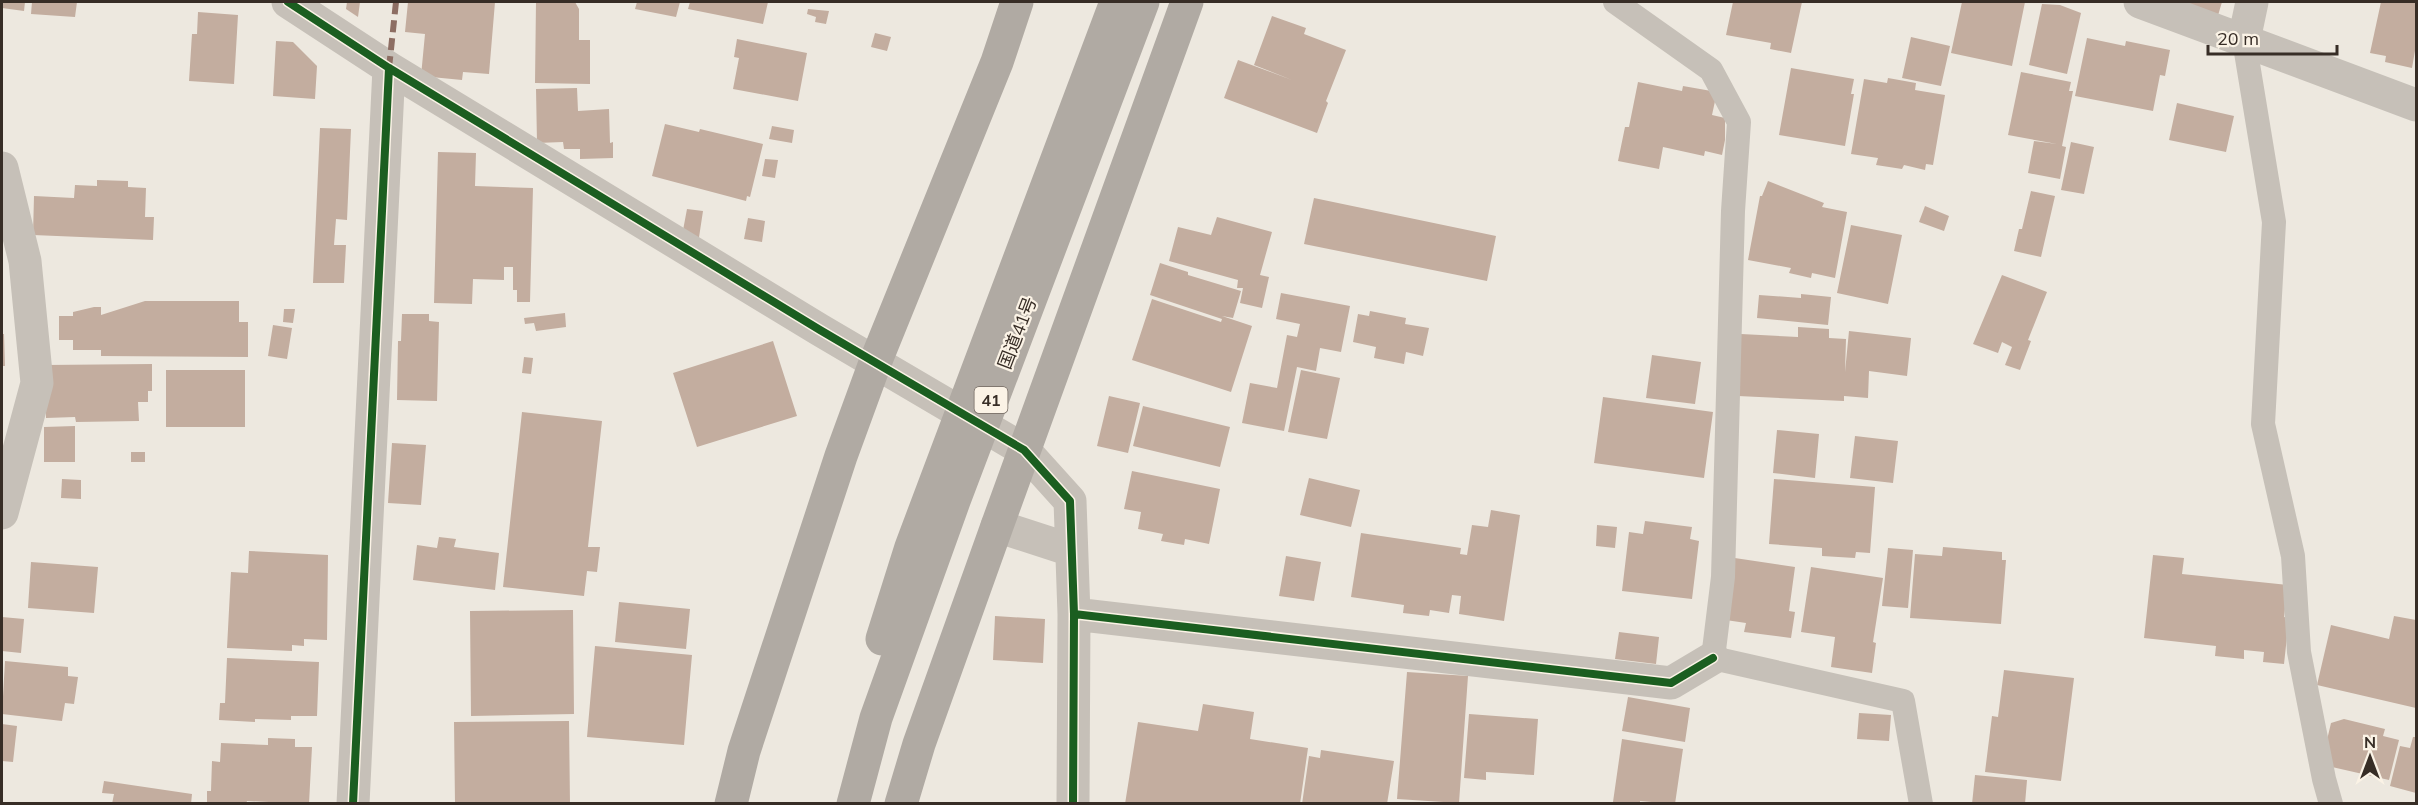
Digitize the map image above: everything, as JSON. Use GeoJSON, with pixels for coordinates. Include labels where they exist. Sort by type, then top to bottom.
{"type":"FeatureCollection","features":[{"type":"Feature","properties":{"kind":"highway"},"geometry":{"type":"LineString","coordinates":[[731,804],[744,751],[829,490],[875,363],[996,62],[1017,2]]}},
{"type":"Feature","properties":{"kind":"highway","name":"国道41号"},"geometry":{"type":"LineString","coordinates":[[829,804],[911,547],[1116,2]]}},
{"type":"Feature","properties":{"kind":"highway","name":"国道41号"},"geometry":{"type":"LineString","coordinates":[[853,804],[876,718],[954,501],[1143,2]]}},
{"type":"Feature","properties":{"kind":"highway"},"geometry":{"type":"LineString","coordinates":[[901,804],[919,744],[996,526],[1187,2]]}},
{"type":"Feature","properties":{"kind":"street"},"geometry":{"type":"LineString","coordinates":[[288,2],[389,68],[875,363],[1024,450],[1070,501],[1074,614],[1073,804]]}},
{"type":"Feature","properties":{"kind":"street"},"geometry":{"type":"LineString","coordinates":[[2140,2],[2416,105]]}},
{"type":"Feature","properties":{"kind":"street"},"geometry":{"type":"LineString","coordinates":[[2244,40],[2252,2]]}},
{"type":"Feature","properties":{"kind":"street"},"geometry":{"type":"LineString","coordinates":[[353,804],[389,68]]}},
{"type":"Feature","properties":{"kind":"street"},"geometry":{"type":"LineString","coordinates":[[2,168],[25,261],[37,383],[2,513]]}},
{"type":"Feature","properties":{"kind":"street"},"geometry":{"type":"LineString","coordinates":[[996,526],[1071,550]]}},
{"type":"Feature","properties":{"kind":"street"},"geometry":{"type":"LineString","coordinates":[[1074,614],[1671,683],[1713,658]]}},
{"type":"Feature","properties":{"kind":"lane"},"geometry":{"type":"LineString","coordinates":[[1615,2],[1710,70],[1739,122],[1733,211],[1723,577],[1713,658],[1903,700],[1921,804]]}},
{"type":"Feature","properties":{"kind":"lane"},"geometry":{"type":"LineString","coordinates":[[2244,40],[2274,222],[2263,424],[2293,556],[2299,652],[2331,804]]}},
{"type":"Feature","properties":{"kind":"building"},"geometry":{"type":"Polygon","coordinates":[[[2,2],[25,2],[24,11],[2,8],[2,2]]]}},
{"type":"Feature","properties":{"kind":"building"},"geometry":{"type":"Polygon","coordinates":[[[32,2],[77,2],[75,17],[31,14],[32,2]]]}},
{"type":"Feature","properties":{"kind":"building"},"geometry":{"type":"Polygon","coordinates":[[[347,2],[360,2],[358,17],[346,9],[347,2]]]}},
{"type":"Feature","properties":{"kind":"building"},"geometry":{"type":"Polygon","coordinates":[[[408,2],[495,2],[489,74],[463,72],[462,80],[421,76],[425,34],[405,32],[408,2]]]}},
{"type":"Feature","properties":{"kind":"building"},"geometry":{"type":"Polygon","coordinates":[[[536,2],[575,2],[579,9],[579,40],[590,40],[590,84],[535,83],[536,2]]]}},
{"type":"Feature","properties":{"kind":"building"},"geometry":{"type":"Polygon","coordinates":[[[637,2],[680,2],[676,17],[635,9],[637,2]]]}},
{"type":"Feature","properties":{"kind":"building"},"geometry":{"type":"Polygon","coordinates":[[[690,2],[768,2],[763,24],[688,9],[690,2]]]}},
{"type":"Feature","properties":{"kind":"building"},"geometry":{"type":"Polygon","coordinates":[[[1733,2],[1802,2],[1791,53],[1770,49],[1771,43],[1726,35],[1733,2]]]}},
{"type":"Feature","properties":{"kind":"building"},"geometry":{"type":"Polygon","coordinates":[[[1962,2],[2025,2],[2012,66],[1951,53],[1962,2]]]}},
{"type":"Feature","properties":{"kind":"building"},"geometry":{"type":"Polygon","coordinates":[[[2179,2],[2222,2],[2216,22],[2179,2]]]}},
{"type":"Feature","properties":{"kind":"building"},"geometry":{"type":"Polygon","coordinates":[[[2381,2],[2416,2],[2416,45],[2412,68],[2385,62],[2386,56],[2370,53],[2381,2]]]}},
{"type":"Feature","properties":{"kind":"building"},"geometry":{"type":"Polygon","coordinates":[[[2042,4],[2060,5],[2081,13],[2067,74],[2029,65],[2042,4]]]}},
{"type":"Feature","properties":{"kind":"building"},"geometry":{"type":"Polygon","coordinates":[[[808,9],[829,11],[826,24],[815,22],[816,17],[807,14],[808,9]]]}},
{"type":"Feature","properties":{"kind":"building"},"geometry":{"type":"Polygon","coordinates":[[[198,12],[238,15],[234,84],[189,81],[192,34],[197,34],[198,12]]]}},
{"type":"Feature","properties":{"kind":"building"},"geometry":{"type":"Polygon","coordinates":[[[1272,16],[1306,28],[1304,34],[1346,50],[1326,101],[1328,103],[1317,133],[1224,98],[1238,60],[1292,80],[1254,65],[1272,16]]]}},
{"type":"Feature","properties":{"kind":"building"},"geometry":{"type":"Polygon","coordinates":[[[875,33],[891,37],[887,51],[871,47],[875,33]]]}},
{"type":"Feature","properties":{"kind":"building"},"geometry":{"type":"Polygon","coordinates":[[[1911,37],[1950,46],[1941,86],[1902,78],[1911,37]]]}},
{"type":"Feature","properties":{"kind":"building"},"geometry":{"type":"Polygon","coordinates":[[[2087,38],[2125,46],[2126,41],[2170,50],[2165,76],[2160,75],[2153,111],[2075,96],[2087,38]]]}},
{"type":"Feature","properties":{"kind":"building"},"geometry":{"type":"Polygon","coordinates":[[[737,39],[807,53],[798,101],[733,89],[739,58],[734,57],[737,39]]]}},
{"type":"Feature","properties":{"kind":"building"},"geometry":{"type":"Polygon","coordinates":[[[276,41],[293,42],[317,66],[315,99],[273,96],[276,41]]]}},
{"type":"Feature","properties":{"kind":"building"},"geometry":{"type":"Polygon","coordinates":[[[1791,68],[1854,79],[1851,94],[1854,94],[1845,146],[1779,135],[1791,68]]]}},
{"type":"Feature","properties":{"kind":"building"},"geometry":{"type":"Polygon","coordinates":[[[2021,72],[2071,82],[2069,91],[2073,91],[2062,146],[2066,147],[2060,179],[2028,173],[2034,141],[2057,144],[2008,135],[2021,72]]]}},
{"type":"Feature","properties":{"kind":"building"},"geometry":{"type":"Polygon","coordinates":[[[1888,78],[1916,83],[1915,90],[1945,95],[1933,165],[1926,164],[1925,170],[1904,165],[1902,169],[1876,165],[1878,158],[1851,154],[1864,79],[1887,83],[1888,78]]]}},
{"type":"Feature","properties":{"kind":"building"},"geometry":{"type":"Polygon","coordinates":[[[1638,82],[1682,91],[1683,86],[1717,92],[1712,115],[1725,118],[1722,155],[1705,151],[1704,156],[1663,147],[1659,169],[1618,161],[1625,127],[1629,127],[1638,82]]]}},
{"type":"Feature","properties":{"kind":"building"},"geometry":{"type":"Polygon","coordinates":[[[577,88],[578,111],[609,109],[613,158],[580,159],[580,149],[564,149],[563,142],[537,143],[536,89],[577,88]]]}},
{"type":"Feature","properties":{"kind":"building"},"geometry":{"type":"Polygon","coordinates":[[[2177,103],[2234,116],[2226,152],[2169,140],[2177,103]]]}},
{"type":"Feature","properties":{"kind":"building"},"geometry":{"type":"Polygon","coordinates":[[[665,124],[699,132],[700,129],[763,144],[750,197],[747,196],[746,201],[652,176],[665,124]]]}},
{"type":"Feature","properties":{"kind":"building"},"geometry":{"type":"Polygon","coordinates":[[[772,126],[794,130],[792,143],[769,139],[772,126]]]}},
{"type":"Feature","properties":{"kind":"building"},"geometry":{"type":"Polygon","coordinates":[[[320,128],[351,129],[347,220],[336,219],[334,245],[346,245],[344,283],[313,283],[320,128]]]}},
{"type":"Feature","properties":{"kind":"building"},"geometry":{"type":"Polygon","coordinates":[[[2071,142],[2094,147],[2084,194],[2061,190],[2071,142]]]}},
{"type":"Feature","properties":{"kind":"building"},"geometry":{"type":"Polygon","coordinates":[[[438,152],[476,153],[475,186],[533,188],[530,302],[517,302],[517,290],[513,290],[513,267],[504,267],[504,280],[473,279],[472,304],[434,303],[438,152]]]}},
{"type":"Feature","properties":{"kind":"building"},"geometry":{"type":"Polygon","coordinates":[[[765,159],[778,160],[775,178],[762,176],[765,159]]]}},
{"type":"Feature","properties":{"kind":"building"},"geometry":{"type":"Polygon","coordinates":[[[97,180],[128,181],[128,187],[146,188],[145,217],[154,217],[153,240],[33,235],[34,196],[74,198],[75,185],[97,186],[97,180]]]}},
{"type":"Feature","properties":{"kind":"building"},"geometry":{"type":"Polygon","coordinates":[[[1768,181],[1824,203],[1822,207],[1847,212],[1835,278],[1812,273],[1811,278],[1789,273],[1791,268],[1748,260],[1760,196],[1768,181]]]}},
{"type":"Feature","properties":{"kind":"building"},"geometry":{"type":"Polygon","coordinates":[[[2031,191],[2055,196],[2041,257],[2014,251],[2031,191]]]}},
{"type":"Feature","properties":{"kind":"building"},"geometry":{"type":"Polygon","coordinates":[[[1314,198],[1496,236],[1487,281],[1304,244],[1314,198]]]}},
{"type":"Feature","properties":{"kind":"building"},"geometry":{"type":"Polygon","coordinates":[[[1925,206],[1949,216],[1944,231],[1919,222],[1925,206]]]}},
{"type":"Feature","properties":{"kind":"building"},"geometry":{"type":"Polygon","coordinates":[[[687,209],[703,211],[698,244],[681,241],[687,209]]]}},
{"type":"Feature","properties":{"kind":"building"},"geometry":{"type":"Polygon","coordinates":[[[1217,217],[1272,232],[1260,275],[1269,277],[1262,308],[1240,303],[1243,288],[1237,288],[1238,280],[1169,261],[1178,227],[1211,235],[1217,217]]]}},
{"type":"Feature","properties":{"kind":"building"},"geometry":{"type":"Polygon","coordinates":[[[748,218],[765,221],[762,242],[744,239],[748,218]]]}},
{"type":"Feature","properties":{"kind":"building"},"geometry":{"type":"Polygon","coordinates":[[[1851,225],[1902,235],[1888,304],[1837,293],[1851,225]]]}},
{"type":"Feature","properties":{"kind":"building"},"geometry":{"type":"Polygon","coordinates":[[[1160,263],[1188,272],[1188,275],[1241,291],[1233,318],[1222,316],[1252,326],[1231,392],[1132,360],[1152,299],[1221,322],[1222,319],[1150,295],[1160,263]]]}},
{"type":"Feature","properties":{"kind":"building"},"geometry":{"type":"Polygon","coordinates":[[[2002,275],[2047,292],[2028,340],[2031,341],[2020,370],[2005,365],[2012,347],[2002,342],[1998,353],[1973,344],[2002,275]]]}},
{"type":"Feature","properties":{"kind":"building"},"geometry":{"type":"Polygon","coordinates":[[[1281,293],[1350,306],[1341,352],[1320,348],[1316,371],[1297,367],[1284,431],[1242,423],[1250,383],[1277,388],[1287,335],[1297,337],[1300,324],[1276,319],[1281,293]]]}},
{"type":"Feature","properties":{"kind":"building"},"geometry":{"type":"Polygon","coordinates":[[[1801,294],[1831,297],[1828,325],[1757,318],[1759,295],[1801,298],[1801,294]]]}},
{"type":"Feature","properties":{"kind":"building"},"geometry":{"type":"Polygon","coordinates":[[[145,301],[239,301],[239,322],[248,322],[248,357],[101,356],[101,350],[73,350],[73,340],[59,340],[59,316],[73,316],[73,312],[94,307],[101,307],[101,315],[145,301]]]}},
{"type":"Feature","properties":{"kind":"building"},"geometry":{"type":"Polygon","coordinates":[[[284,309],[295,309],[293,323],[283,322],[284,309]]]}},
{"type":"Feature","properties":{"kind":"building"},"geometry":{"type":"Polygon","coordinates":[[[1370,311],[1406,318],[1405,324],[1429,328],[1423,356],[1406,352],[1404,364],[1374,358],[1376,347],[1353,342],[1358,314],[1369,316],[1370,311]]]}},
{"type":"Feature","properties":{"kind":"building"},"geometry":{"type":"Polygon","coordinates":[[[565,313],[566,327],[536,331],[534,323],[525,324],[524,318],[565,313]]]}},
{"type":"Feature","properties":{"kind":"building"},"geometry":{"type":"Polygon","coordinates":[[[402,314],[429,314],[429,321],[439,322],[437,401],[397,400],[398,341],[401,341],[402,314]]]}},
{"type":"Feature","properties":{"kind":"building"},"geometry":{"type":"Polygon","coordinates":[[[273,325],[292,328],[287,359],[268,356],[273,325]]]}},
{"type":"Feature","properties":{"kind":"building"},"geometry":{"type":"Polygon","coordinates":[[[1798,327],[1829,329],[1829,338],[1846,339],[1845,372],[1849,331],[1911,338],[1907,376],[1869,371],[1868,398],[1844,396],[1844,401],[1738,396],[1741,334],[1798,337],[1798,327]]]}},
{"type":"Feature","properties":{"kind":"building"},"geometry":{"type":"Polygon","coordinates":[[[2,334],[4,334],[5,366],[2,366],[2,334]]]}},
{"type":"Feature","properties":{"kind":"building"},"geometry":{"type":"Polygon","coordinates":[[[773,341],[797,416],[697,447],[673,373],[773,341]]]}},
{"type":"Feature","properties":{"kind":"building"},"geometry":{"type":"Polygon","coordinates":[[[1652,355],[1701,362],[1695,404],[1646,398],[1652,355]]]}},
{"type":"Feature","properties":{"kind":"building"},"geometry":{"type":"Polygon","coordinates":[[[524,357],[533,358],[531,374],[522,373],[524,357]]]}},
{"type":"Feature","properties":{"kind":"building"},"geometry":{"type":"Polygon","coordinates":[[[152,364],[152,391],[148,391],[148,402],[138,402],[139,421],[76,422],[75,417],[46,418],[45,365],[152,364]]]}},
{"type":"Feature","properties":{"kind":"building"},"geometry":{"type":"Polygon","coordinates":[[[166,370],[245,370],[245,427],[166,427],[166,370]]]}},
{"type":"Feature","properties":{"kind":"building"},"geometry":{"type":"Polygon","coordinates":[[[1301,370],[1340,378],[1327,439],[1288,432],[1301,370]]]}},
{"type":"Feature","properties":{"kind":"building"},"geometry":{"type":"Polygon","coordinates":[[[1109,396],[1140,403],[1128,453],[1097,446],[1109,396]]]}},
{"type":"Feature","properties":{"kind":"building"},"geometry":{"type":"Polygon","coordinates":[[[1603,397],[1713,412],[1704,478],[1594,463],[1603,397]]]}},
{"type":"Feature","properties":{"kind":"building"},"geometry":{"type":"Polygon","coordinates":[[[1143,406],[1230,427],[1220,467],[1133,446],[1143,406]]]}},
{"type":"Feature","properties":{"kind":"building"},"geometry":{"type":"Polygon","coordinates":[[[522,412],[602,421],[588,547],[600,547],[597,572],[587,571],[584,596],[503,587],[522,412]]]}},
{"type":"Feature","properties":{"kind":"building"},"geometry":{"type":"Polygon","coordinates":[[[75,426],[75,462],[44,462],[44,427],[75,426]]]}},
{"type":"Feature","properties":{"kind":"building"},"geometry":{"type":"Polygon","coordinates":[[[1777,430],[1819,434],[1815,478],[1773,473],[1777,430]]]}},
{"type":"Feature","properties":{"kind":"building"},"geometry":{"type":"Polygon","coordinates":[[[1855,436],[1898,441],[1893,483],[1850,478],[1855,436]]]}},
{"type":"Feature","properties":{"kind":"building"},"geometry":{"type":"Polygon","coordinates":[[[392,443],[426,445],[421,505],[388,503],[392,443]]]}},
{"type":"Feature","properties":{"kind":"building"},"geometry":{"type":"Polygon","coordinates":[[[131,452],[145,452],[145,462],[131,462],[131,452]]]}},
{"type":"Feature","properties":{"kind":"building"},"geometry":{"type":"Polygon","coordinates":[[[1132,471],[1220,489],[1209,544],[1185,539],[1184,545],[1161,541],[1163,534],[1138,529],[1141,512],[1124,509],[1132,471]]]}},
{"type":"Feature","properties":{"kind":"building"},"geometry":{"type":"Polygon","coordinates":[[[1309,478],[1360,490],[1351,527],[1300,515],[1309,478]]]}},
{"type":"Feature","properties":{"kind":"building"},"geometry":{"type":"Polygon","coordinates":[[[62,479],[81,480],[81,499],[61,498],[62,479]]]}},
{"type":"Feature","properties":{"kind":"building"},"geometry":{"type":"Polygon","coordinates":[[[1774,479],[1875,487],[1870,553],[1856,552],[1855,558],[1822,556],[1822,548],[1769,544],[1774,479]]]}},
{"type":"Feature","properties":{"kind":"building"},"geometry":{"type":"Polygon","coordinates":[[[1491,510],[1520,515],[1504,621],[1459,614],[1461,596],[1452,595],[1449,613],[1430,610],[1429,616],[1403,613],[1404,605],[1351,597],[1361,533],[1461,548],[1460,554],[1467,555],[1472,525],[1488,527],[1491,510]]]}},
{"type":"Feature","properties":{"kind":"building"},"geometry":{"type":"Polygon","coordinates":[[[1645,521],[1692,527],[1690,539],[1699,541],[1692,599],[1622,591],[1629,532],[1643,534],[1645,521]]]}},
{"type":"Feature","properties":{"kind":"building"},"geometry":{"type":"Polygon","coordinates":[[[1597,525],[1617,527],[1615,548],[1596,546],[1597,525]]]}},
{"type":"Feature","properties":{"kind":"building"},"geometry":{"type":"Polygon","coordinates":[[[439,537],[456,539],[454,547],[499,553],[495,590],[413,580],[417,545],[437,548],[439,537]]]}},
{"type":"Feature","properties":{"kind":"building"},"geometry":{"type":"Polygon","coordinates":[[[1943,547],[2002,552],[2002,560],[2006,560],[2001,624],[1910,618],[1915,554],[1942,556],[1943,547]]]}},
{"type":"Feature","properties":{"kind":"building"},"geometry":{"type":"Polygon","coordinates":[[[1888,548],[1913,550],[1908,608],[1882,606],[1888,548]]]}},
{"type":"Feature","properties":{"kind":"building"},"geometry":{"type":"Polygon","coordinates":[[[249,551],[328,555],[327,640],[304,639],[304,646],[292,645],[292,651],[227,648],[231,572],[248,573],[249,551]]]}},
{"type":"Feature","properties":{"kind":"building"},"geometry":{"type":"Polygon","coordinates":[[[2153,555],[2184,558],[2182,574],[2288,585],[2284,617],[2289,618],[2284,664],[2263,662],[2264,652],[2244,650],[2244,659],[2215,656],[2216,646],[2144,638],[2153,555]]]}},
{"type":"Feature","properties":{"kind":"building"},"geometry":{"type":"Polygon","coordinates":[[[1286,556],[1321,562],[1314,601],[1279,596],[1286,556]]]}},
{"type":"Feature","properties":{"kind":"building"},"geometry":{"type":"Polygon","coordinates":[[[1728,557],[1795,567],[1789,611],[1795,612],[1791,638],[1744,632],[1746,623],[1719,619],[1728,557]]]}},
{"type":"Feature","properties":{"kind":"building"},"geometry":{"type":"Polygon","coordinates":[[[31,562],[98,567],[94,613],[28,608],[31,562]]]}},
{"type":"Feature","properties":{"kind":"building"},"geometry":{"type":"Polygon","coordinates":[[[1811,567],[1883,578],[1873,642],[1876,643],[1872,673],[1831,667],[1835,637],[1801,632],[1811,567]]]}},
{"type":"Feature","properties":{"kind":"building"},"geometry":{"type":"Polygon","coordinates":[[[619,602],[690,609],[686,649],[615,642],[619,602]]]}},
{"type":"Feature","properties":{"kind":"building"},"geometry":{"type":"Polygon","coordinates":[[[573,610],[574,714],[471,716],[470,611],[573,610]]]}},
{"type":"Feature","properties":{"kind":"building"},"geometry":{"type":"Polygon","coordinates":[[[995,616],[1045,619],[1043,663],[993,660],[995,616]]]}},
{"type":"Feature","properties":{"kind":"building"},"geometry":{"type":"Polygon","coordinates":[[[2394,616],[2416,620],[2416,708],[2317,685],[2331,625],[2389,639],[2394,616]]]}},
{"type":"Feature","properties":{"kind":"building"},"geometry":{"type":"Polygon","coordinates":[[[2,617],[24,619],[21,653],[2,651],[2,617]]]}},
{"type":"Feature","properties":{"kind":"building"},"geometry":{"type":"Polygon","coordinates":[[[1619,632],[1659,637],[1656,664],[1615,659],[1619,632]]]}},
{"type":"Feature","properties":{"kind":"building"},"geometry":{"type":"Polygon","coordinates":[[[595,646],[692,655],[684,745],[587,737],[595,646]]]}},
{"type":"Feature","properties":{"kind":"building"},"geometry":{"type":"Polygon","coordinates":[[[227,658],[319,662],[317,716],[291,716],[291,720],[255,719],[255,722],[219,720],[220,703],[225,703],[227,658]]]}},
{"type":"Feature","properties":{"kind":"building"},"geometry":{"type":"Polygon","coordinates":[[[5,661],[68,667],[68,676],[78,677],[74,704],[65,703],[62,721],[2,714],[5,661]]]}},
{"type":"Feature","properties":{"kind":"building"},"geometry":{"type":"Polygon","coordinates":[[[2004,670],[2074,678],[2061,781],[1985,772],[1992,716],[1998,717],[2004,670]]]}},
{"type":"Feature","properties":{"kind":"building"},"geometry":{"type":"Polygon","coordinates":[[[1407,672],[1468,676],[1459,803],[1397,799],[1407,672]]]}},
{"type":"Feature","properties":{"kind":"building"},"geometry":{"type":"Polygon","coordinates":[[[1628,697],[1690,708],[1685,742],[1622,731],[1628,697]]]}},
{"type":"Feature","properties":{"kind":"building"},"geometry":{"type":"Polygon","coordinates":[[[1203,704],[1254,712],[1250,739],[1308,748],[1300,804],[1125,804],[1138,722],[1198,731],[1203,704]]]}},
{"type":"Feature","properties":{"kind":"building"},"geometry":{"type":"Polygon","coordinates":[[[1859,713],[1891,715],[1889,741],[1857,739],[1859,713]]]}},
{"type":"Feature","properties":{"kind":"building"},"geometry":{"type":"Polygon","coordinates":[[[1469,714],[1538,719],[1534,775],[1486,772],[1486,780],[1464,778],[1469,714]]]}},
{"type":"Feature","properties":{"kind":"building"},"geometry":{"type":"Polygon","coordinates":[[[2344,719],[2385,729],[2383,736],[2399,740],[2389,780],[2332,767],[2327,740],[2331,723],[2344,719]]]}},
{"type":"Feature","properties":{"kind":"building"},"geometry":{"type":"Polygon","coordinates":[[[569,721],[570,804],[455,804],[454,722],[569,721]]]}},
{"type":"Feature","properties":{"kind":"building"},"geometry":{"type":"Polygon","coordinates":[[[2,724],[17,726],[13,762],[2,761],[2,724]]]}},
{"type":"Feature","properties":{"kind":"building"},"geometry":{"type":"Polygon","coordinates":[[[2413,737],[2416,737],[2416,793],[2390,786],[2400,746],[2410,748],[2413,737]]]}},
{"type":"Feature","properties":{"kind":"building"},"geometry":{"type":"Polygon","coordinates":[[[268,738],[295,739],[295,747],[312,747],[309,804],[247,801],[246,804],[207,804],[207,791],[211,791],[212,761],[220,762],[221,743],[268,745],[268,738]]]}},
{"type":"Feature","properties":{"kind":"building"},"geometry":{"type":"Polygon","coordinates":[[[1622,739],[1683,749],[1675,804],[1640,801],[1640,804],[1613,802],[1622,739]]]}},
{"type":"Feature","properties":{"kind":"building"},"geometry":{"type":"Polygon","coordinates":[[[1321,750],[1394,761],[1387,804],[1302,804],[1309,756],[1320,758],[1321,750]]]}},
{"type":"Feature","properties":{"kind":"building"},"geometry":{"type":"Polygon","coordinates":[[[1975,775],[2027,780],[2025,804],[1972,804],[1975,775]]]}},
{"type":"Feature","properties":{"kind":"building"},"geometry":{"type":"Polygon","coordinates":[[[104,781],[192,794],[191,804],[112,804],[114,794],[102,793],[104,781]]]}},
{"type":"Feature","properties":{"kind":"marked path"},"geometry":{"type":"LineString","coordinates":[[389,68],[396,2]]}},
{"type":"Feature","properties":{"kind":"cycle path"},"geometry":{"type":"LineString","coordinates":[[288,2],[389,68],[820,330],[1024,450],[1070,501],[1074,614],[1073,804]]}},
{"type":"Feature","properties":{"kind":"cycle path"},"geometry":{"type":"LineString","coordinates":[[353,804],[389,68]]}},
{"type":"Feature","properties":{"kind":"cycle path"},"geometry":{"type":"LineString","coordinates":[[1074,614],[1671,683],[1713,658]]}}]}
